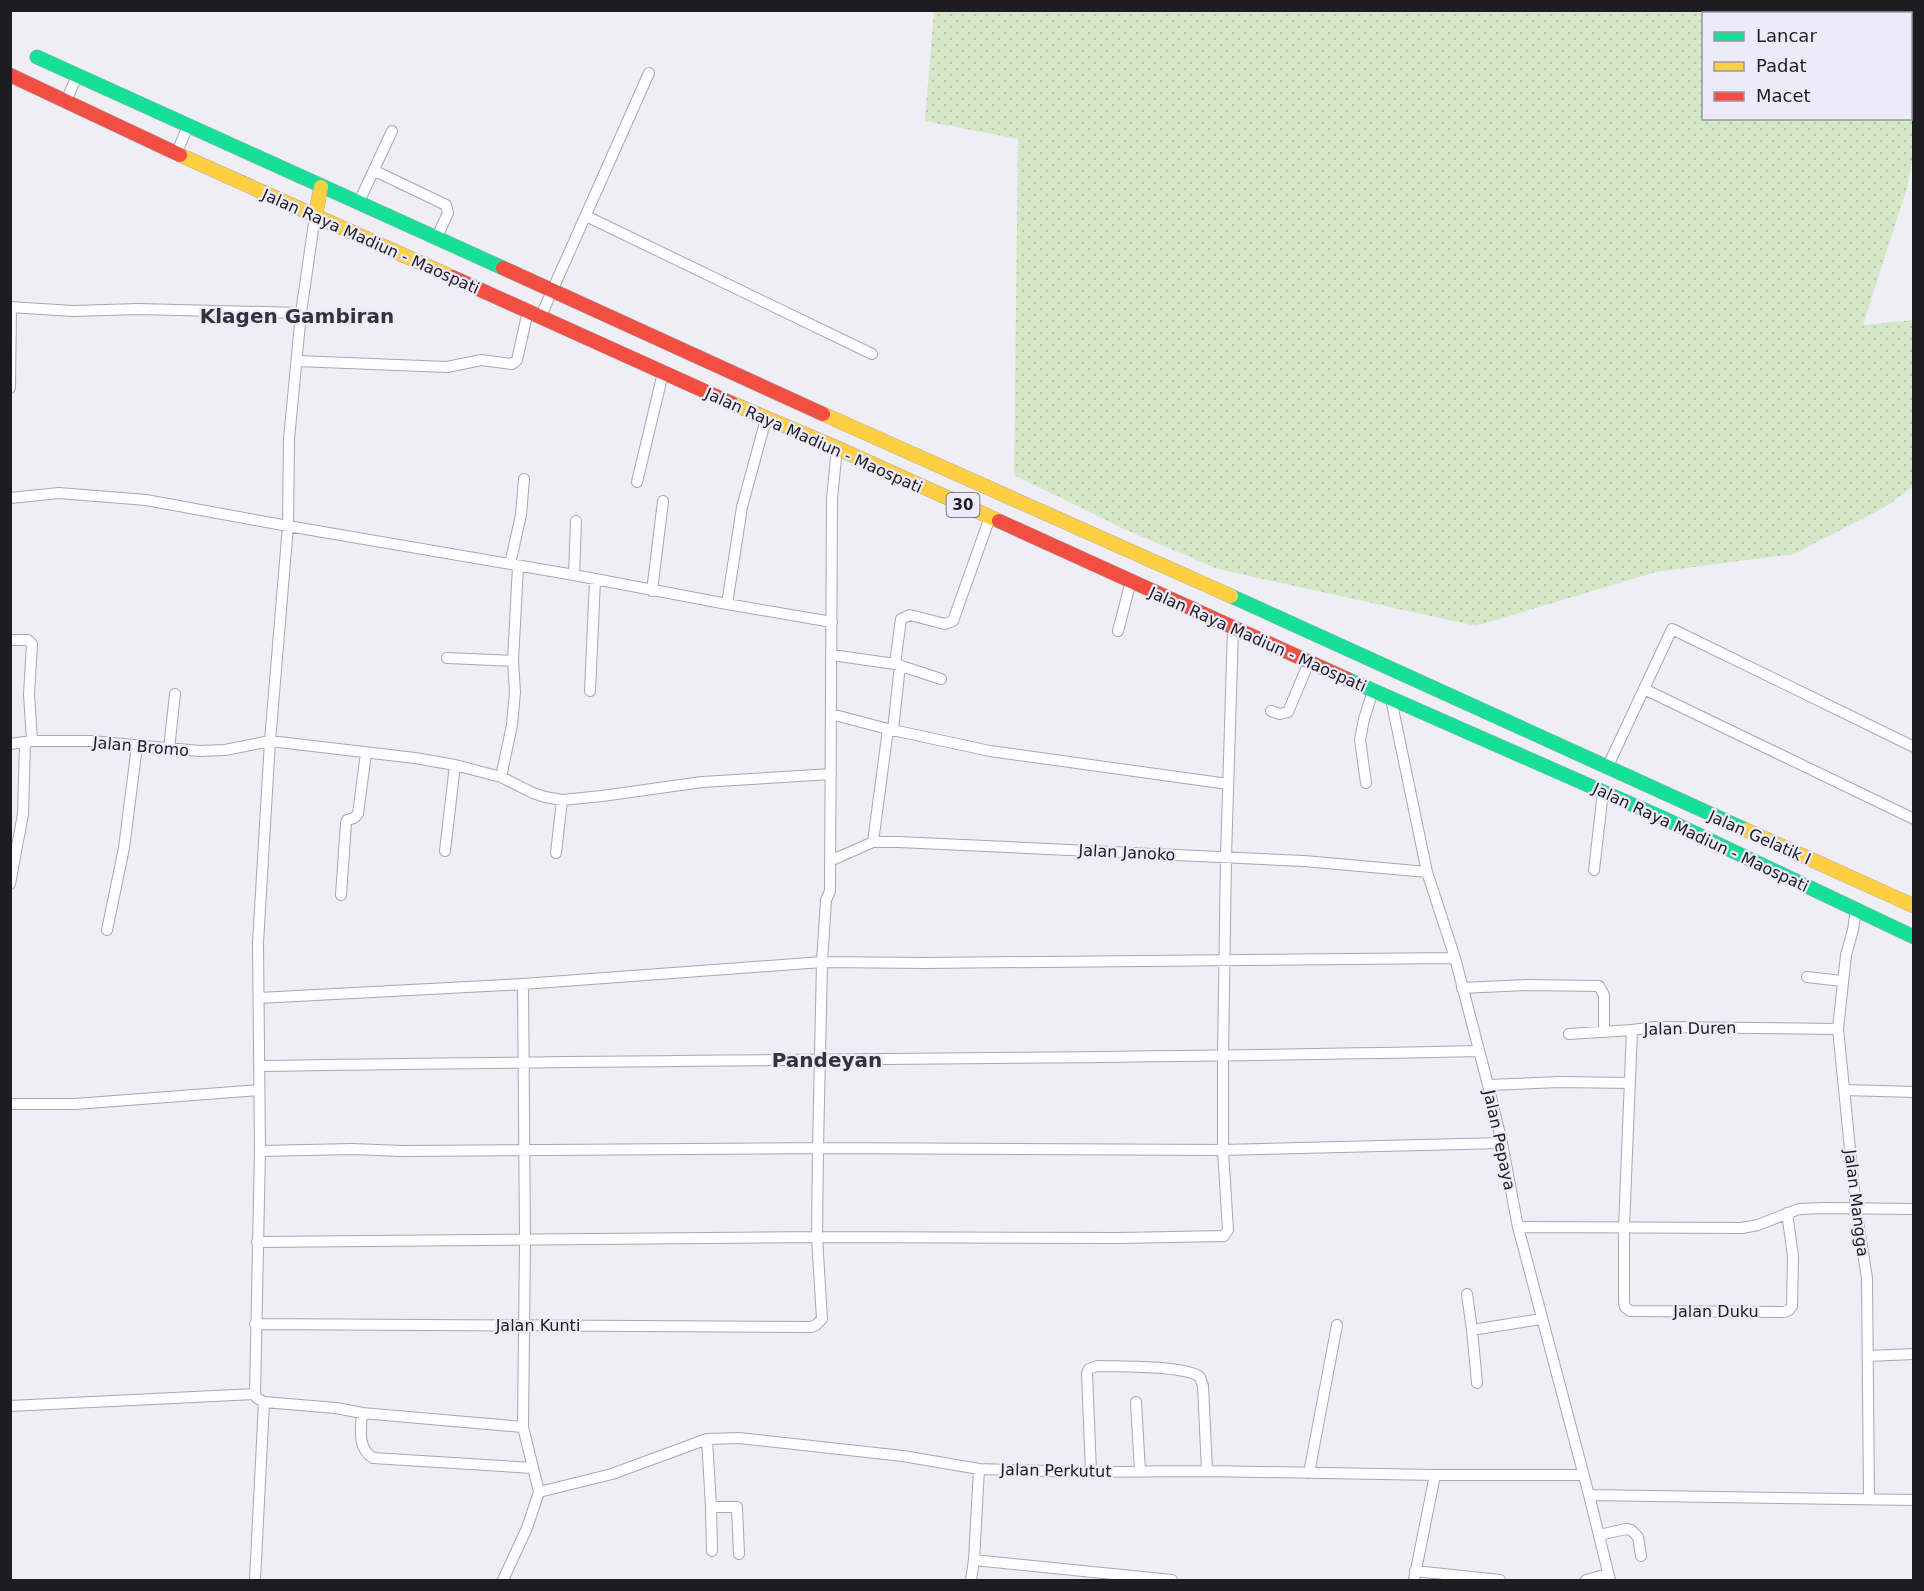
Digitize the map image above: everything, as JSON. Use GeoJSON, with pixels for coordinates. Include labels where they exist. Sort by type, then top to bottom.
{"type":"FeatureCollection","features":[{"type":"Feature","properties":{"kind":"main road","name":"Jalan Gelatik I"},"geometry":{"type":"LineString","coordinates":[[37,57],[1914,906]]}},
{"type":"Feature","properties":{"kind":"main road","name":"Jalan Raya Madiun - Maospati"},"geometry":{"type":"LineString","coordinates":[[10,75],[315,216],[765,419],[837,448],[1373,691],[1665,819],[1914,937]]}},
{"type":"Feature","properties":{"kind":"main road"},"geometry":{"type":"LineString","coordinates":[[315,216],[321,187]]}},
{"type":"Feature","properties":{"kind":"street"},"geometry":{"type":"LineString","coordinates":[[297,361],[447,367],[481,360],[512,364],[517,360],[534,314],[553,290],[649,73]]}},
{"type":"Feature","properties":{"kind":"street"},"geometry":{"type":"LineString","coordinates":[[66,102],[76,75]]}},
{"type":"Feature","properties":{"kind":"street"},"geometry":{"type":"LineString","coordinates":[[177,152],[188,126]]}},
{"type":"Feature","properties":{"kind":"street"},"geometry":{"type":"LineString","coordinates":[[358,204],[392,131]]}},
{"type":"Feature","properties":{"kind":"street"},"geometry":{"type":"LineString","coordinates":[[375,171],[446,204],[447,213],[436,239]]}},
{"type":"Feature","properties":{"kind":"street"},"geometry":{"type":"LineString","coordinates":[[315,216],[301,313],[289,439],[288,526],[270,741],[258,943],[260,1151],[255,1394],[264,1402],[522,1427]]}},
{"type":"Feature","properties":{"kind":"street"},"geometry":{"type":"LineString","coordinates":[[586,216],[872,354]]}},
{"type":"Feature","properties":{"kind":"street"},"geometry":{"type":"LineString","coordinates":[[10,388],[11,308],[73,311],[138,309],[301,313]]}},
{"type":"Feature","properties":{"kind":"street"},"geometry":{"type":"LineString","coordinates":[[637,482],[663,373]]}},
{"type":"Feature","properties":{"kind":"street"},"geometry":{"type":"LineString","coordinates":[[727,604],[742,507],[765,419]]}},
{"type":"Feature","properties":{"kind":"street"},"geometry":{"type":"LineString","coordinates":[[817,1237],[822,962],[830,861],[832,499],[837,448]]}},
{"type":"Feature","properties":{"kind":"street"},"geometry":{"type":"LineString","coordinates":[[501,777],[512,725],[515,692],[514,565],[524,480]]}},
{"type":"Feature","properties":{"kind":"street"},"geometry":{"type":"LineString","coordinates":[[10,498],[59,493],[146,500],[832,622]]}},
{"type":"Feature","properties":{"kind":"street"},"geometry":{"type":"LineString","coordinates":[[652,591],[663,501]]}},
{"type":"Feature","properties":{"kind":"street"},"geometry":{"type":"LineString","coordinates":[[873,842],[890,729],[901,619],[910,615],[945,624],[953,621],[990,517]]}},
{"type":"Feature","properties":{"kind":"street"},"geometry":{"type":"LineString","coordinates":[[574,575],[576,521]]}},
{"type":"Feature","properties":{"kind":"street"},"geometry":{"type":"LineString","coordinates":[[590,691],[595,580]]}},
{"type":"Feature","properties":{"kind":"street"},"geometry":{"type":"LineString","coordinates":[[1118,631],[1131,581]]}},
{"type":"Feature","properties":{"kind":"street"},"geometry":{"type":"LineString","coordinates":[[257,1242],[1224,1236],[1228,1230],[1223,1149],[1224,960],[1233,628]]}},
{"type":"Feature","properties":{"kind":"street"},"geometry":{"type":"LineString","coordinates":[[1607,768],[1672,629],[1914,747]]}},
{"type":"Feature","properties":{"kind":"street"},"geometry":{"type":"LineString","coordinates":[[10,640],[28,640],[32,644],[23,814],[10,884]]}},
{"type":"Feature","properties":{"kind":"street"},"geometry":{"type":"LineString","coordinates":[[832,655],[898,664],[941,679]]}},
{"type":"Feature","properties":{"kind":"street"},"geometry":{"type":"LineString","coordinates":[[447,658],[513,661]]}},
{"type":"Feature","properties":{"kind":"street"},"geometry":{"type":"LineString","coordinates":[[1270,711],[1285,714],[1290,709],[1309,662]]}},
{"type":"Feature","properties":{"kind":"street"},"geometry":{"type":"LineString","coordinates":[[1644,689],[1914,819]]}},
{"type":"Feature","properties":{"kind":"street"},"geometry":{"type":"LineString","coordinates":[[1366,783],[1361,751],[1361,732],[1373,691]]}},
{"type":"Feature","properties":{"kind":"street"},"geometry":{"type":"LineString","coordinates":[[169,750],[176,694]]}},
{"type":"Feature","properties":{"kind":"street","name":"Jalan Pepaya"},"geometry":{"type":"LineString","coordinates":[[1391,699],[1427,872],[1455,958],[1488,1085],[1518,1227],[1609,1577]]}},
{"type":"Feature","properties":{"kind":"street"},"geometry":{"type":"LineString","coordinates":[[831,714],[990,751],[1228,784]]}},
{"type":"Feature","properties":{"kind":"street","name":"Jalan Bromo"},"geometry":{"type":"LineString","coordinates":[[10,744],[28,741],[91,741],[169,750],[200,751],[225,750],[270,741],[455,765],[501,777],[533,793],[562,800],[702,782],[831,774]]}},
{"type":"Feature","properties":{"kind":"street"},"geometry":{"type":"LineString","coordinates":[[107,930],[123,848],[137,746]]}},
{"type":"Feature","properties":{"kind":"street"},"geometry":{"type":"LineString","coordinates":[[341,895],[346,823],[358,814],[366,753]]}},
{"type":"Feature","properties":{"kind":"street"},"geometry":{"type":"LineString","coordinates":[[445,851],[455,765]]}},
{"type":"Feature","properties":{"kind":"street"},"geometry":{"type":"LineString","coordinates":[[1594,870],[1603,792]]}},
{"type":"Feature","properties":{"kind":"street"},"geometry":{"type":"LineString","coordinates":[[556,853],[562,800]]}},
{"type":"Feature","properties":{"kind":"street","name":"Jalan Janoko"},"geometry":{"type":"LineString","coordinates":[[830,861],[873,842],[894,842],[1226,856],[1427,872]]}},
{"type":"Feature","properties":{"kind":"street","name":"Jalan Mangga"},"geometry":{"type":"LineString","coordinates":[[1856,909],[1842,981],[1838,1029],[1856,1209],[1867,1278],[1869,1499]]}},
{"type":"Feature","properties":{"kind":"street"},"geometry":{"type":"LineString","coordinates":[[259,998],[523,984],[822,962],[1455,958]]}},
{"type":"Feature","properties":{"kind":"street"},"geometry":{"type":"LineString","coordinates":[[1807,978],[1842,981]]}},
{"type":"Feature","properties":{"kind":"street"},"geometry":{"type":"LineString","coordinates":[[503,1581],[527,1528],[538,1492],[522,1427],[525,1240],[523,984]]}},
{"type":"Feature","properties":{"kind":"street"},"geometry":{"type":"LineString","coordinates":[[1462,988],[1527,985],[1599,986],[1604,995],[1604,1031]]}},
{"type":"Feature","properties":{"kind":"street","name":"Jalan Duren"},"geometry":{"type":"LineString","coordinates":[[1624,1227],[1632,1030],[1655,1027],[1838,1029]]}},
{"type":"Feature","properties":{"kind":"street"},"geometry":{"type":"LineString","coordinates":[[1569,1034],[1632,1030]]}},
{"type":"Feature","properties":{"kind":"street"},"geometry":{"type":"LineString","coordinates":[[260,1066],[1223,1056],[1479,1051]]}},
{"type":"Feature","properties":{"kind":"street"},"geometry":{"type":"LineString","coordinates":[[1488,1085],[1559,1082],[1630,1083]]}},
{"type":"Feature","properties":{"kind":"street"},"geometry":{"type":"LineString","coordinates":[[10,1104],[75,1104],[259,1090]]}},
{"type":"Feature","properties":{"kind":"street"},"geometry":{"type":"LineString","coordinates":[[1844,1090],[1914,1092]]}},
{"type":"Feature","properties":{"kind":"street"},"geometry":{"type":"LineString","coordinates":[[260,1151],[818,1148],[1223,1149],[1502,1143]]}},
{"type":"Feature","properties":{"kind":"street"},"geometry":{"type":"LineString","coordinates":[[1518,1227],[1750,1227],[1799,1209],[1914,1209]]}},
{"type":"Feature","properties":{"kind":"street","name":"Jalan Duku"},"geometry":{"type":"LineString","coordinates":[[1624,1227],[1624,1303],[1630,1311],[1784,1312],[1790,1310],[1792,1306],[1793,1256],[1787,1213]]}},
{"type":"Feature","properties":{"kind":"street","name":"Jalan Kunti"},"geometry":{"type":"LineString","coordinates":[[255,1324],[812,1327],[820,1323],[822,1319],[817,1237]]}},
{"type":"Feature","properties":{"kind":"street"},"geometry":{"type":"LineString","coordinates":[[1467,1294],[1478,1383]]}},
{"type":"Feature","properties":{"kind":"street"},"geometry":{"type":"LineString","coordinates":[[1472,1330],[1542,1319]]}},
{"type":"Feature","properties":{"kind":"street"},"geometry":{"type":"LineString","coordinates":[[1309,1473],[1337,1325]]}},
{"type":"Feature","properties":{"kind":"street"},"geometry":{"type":"LineString","coordinates":[[1868,1356],[1914,1354]]}},
{"type":"Feature","properties":{"kind":"street"},"geometry":{"type":"LineString","coordinates":[[1091,1472],[1088,1373],[1089,1369],[1097,1366],[1173,1369],[1191,1372],[1200,1377],[1203,1386],[1207,1471]]}},
{"type":"Feature","properties":{"kind":"street"},"geometry":{"type":"LineString","coordinates":[[10,1406],[255,1394]]}},
{"type":"Feature","properties":{"kind":"street"},"geometry":{"type":"LineString","coordinates":[[255,1581],[264,1402]]}},
{"type":"Feature","properties":{"kind":"street"},"geometry":{"type":"LineString","coordinates":[[1136,1402],[1140,1471]]}},
{"type":"Feature","properties":{"kind":"street"},"geometry":{"type":"LineString","coordinates":[[362,1413],[362,1443],[367,1453],[373,1458],[533,1468]]}},
{"type":"Feature","properties":{"kind":"street"},"geometry":{"type":"LineString","coordinates":[[707,1439],[712,1551]]}},
{"type":"Feature","properties":{"kind":"street","name":"Jalan Perkutut"},"geometry":{"type":"LineString","coordinates":[[538,1492],[612,1474],[707,1439],[751,1439],[903,1456],[979,1469],[1091,1472],[1583,1475]]}},
{"type":"Feature","properties":{"kind":"street"},"geometry":{"type":"LineString","coordinates":[[971,1581],[979,1469]]}},
{"type":"Feature","properties":{"kind":"street"},"geometry":{"type":"LineString","coordinates":[[1435,1475],[1414,1576],[1500,1581]]}},
{"type":"Feature","properties":{"kind":"street"},"geometry":{"type":"LineString","coordinates":[[1589,1495],[1914,1500]]}},
{"type":"Feature","properties":{"kind":"street"},"geometry":{"type":"LineString","coordinates":[[711,1507],[737,1507],[739,1554]]}},
{"type":"Feature","properties":{"kind":"street"},"geometry":{"type":"LineString","coordinates":[[1599,1535],[1631,1530],[1638,1537],[1641,1556]]}},
{"type":"Feature","properties":{"kind":"street"},"geometry":{"type":"LineString","coordinates":[[974,1560],[1173,1581]]}},
{"type":"Feature","properties":{"kind":"street"},"geometry":{"type":"LineString","coordinates":[[1586,1581],[1609,1577]]}},
{"type":"Feature","properties":{"kind":"green space"},"geometry":{"type":"Polygon","coordinates":[[[934,11],[1913,11],[1914,146],[1908,185],[1863,325],[1913,320],[1913,487],[1885,507],[1794,554],[1656,572],[1476,626],[1218,569],[1124,529],[1014,475],[1018,139],[925,121],[934,11]]]}},
{"type":"Feature","properties":{"kind":"traffic: fast"},"geometry":{"type":"LineString","coordinates":[[37,57],[503,268]]}},
{"type":"Feature","properties":{"kind":"traffic: fast"},"geometry":{"type":"LineString","coordinates":[[1231,596],[1746,830]]}},
{"type":"Feature","properties":{"kind":"traffic: fast"},"geometry":{"type":"LineString","coordinates":[[1347,679],[1665,819],[1914,937]]}},
{"type":"Feature","properties":{"kind":"traffic: slow"},"geometry":{"type":"LineString","coordinates":[[180,155],[452,277]]}},
{"type":"Feature","properties":{"kind":"traffic: slow"},"geometry":{"type":"LineString","coordinates":[[315,216],[321,187]]}},
{"type":"Feature","properties":{"kind":"traffic: slow"},"geometry":{"type":"LineString","coordinates":[[731,403],[999,521]]}},
{"type":"Feature","properties":{"kind":"traffic: slow"},"geometry":{"type":"LineString","coordinates":[[823,414],[1231,596]]}},
{"type":"Feature","properties":{"kind":"traffic: slow"},"geometry":{"type":"LineString","coordinates":[[1746,830],[1914,906]]}},
{"type":"Feature","properties":{"kind":"traffic: jam"},"geometry":{"type":"LineString","coordinates":[[10,75],[180,155]]}},
{"type":"Feature","properties":{"kind":"traffic: jam"},"geometry":{"type":"LineString","coordinates":[[503,268],[823,414]]}},
{"type":"Feature","properties":{"kind":"traffic: jam"},"geometry":{"type":"LineString","coordinates":[[452,277],[731,403]]}},
{"type":"Feature","properties":{"kind":"traffic: jam"},"geometry":{"type":"LineString","coordinates":[[999,521],[1347,679]]}},
{"type":"Feature","properties":{"kind":"district","name":"Klagen Gambiran"},"geometry":{"type":"Point","coordinates":[297,316]}},
{"type":"Feature","properties":{"kind":"district","name":"Pandeyan"},"geometry":{"type":"Point","coordinates":[827,1060]}}]}
